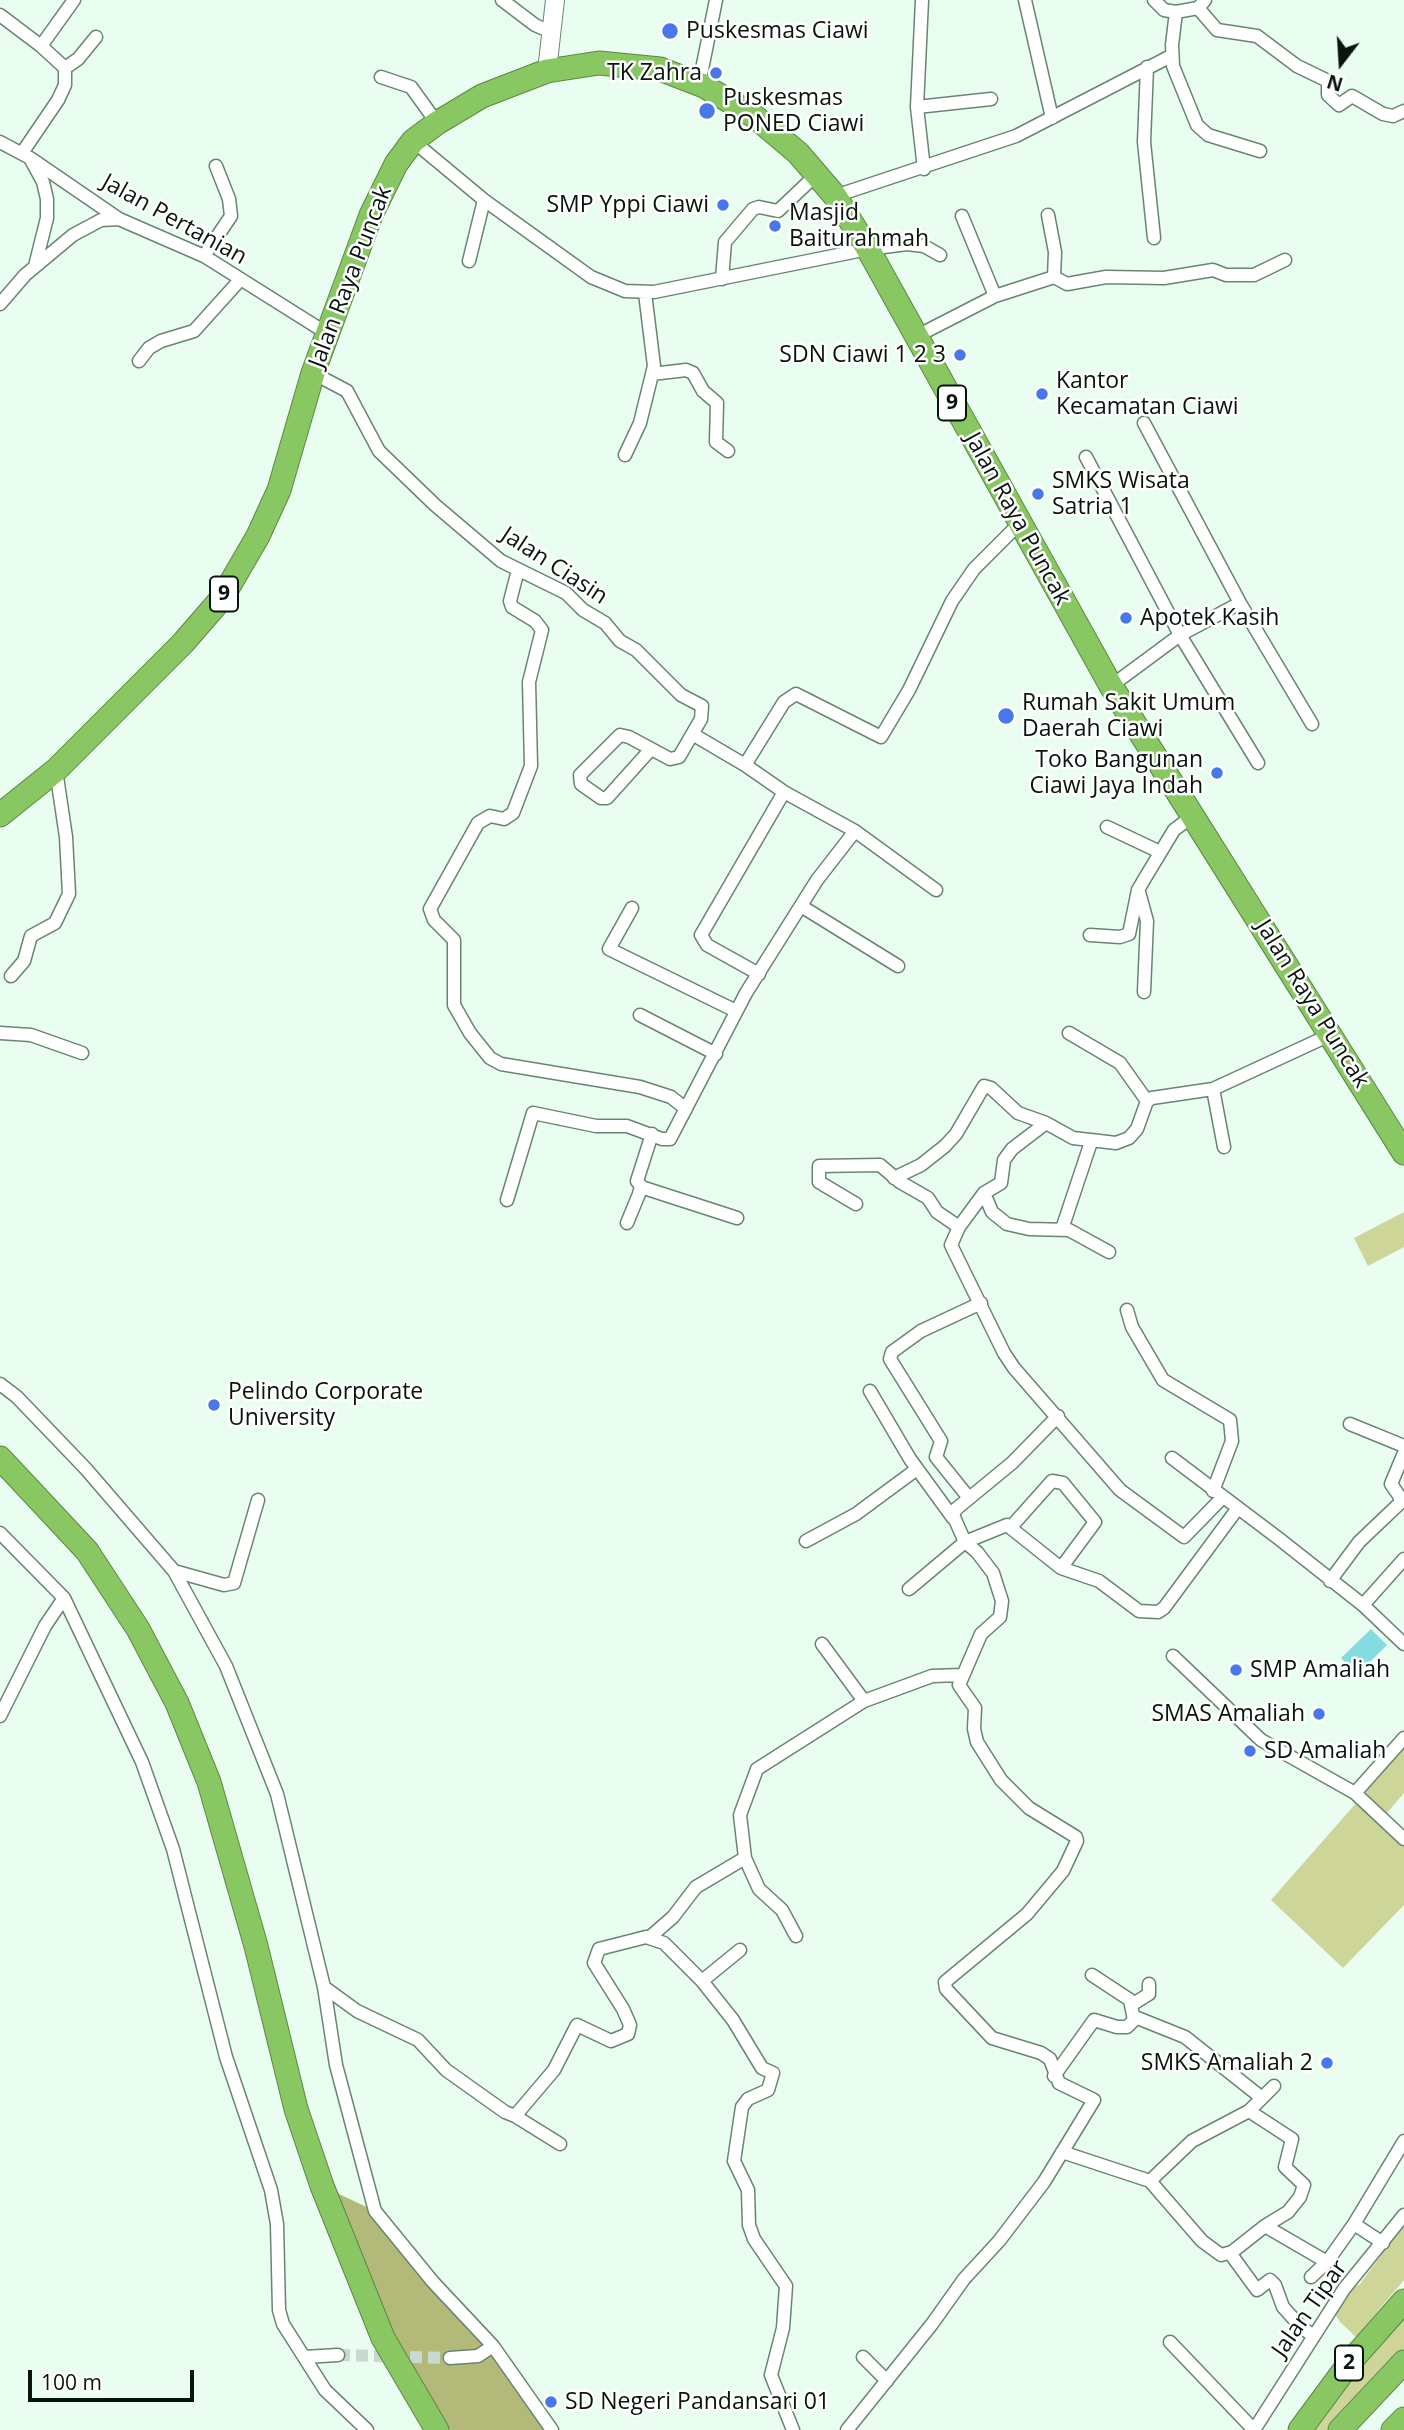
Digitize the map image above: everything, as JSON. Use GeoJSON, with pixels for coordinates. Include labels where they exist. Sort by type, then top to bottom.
{"type":"FeatureCollection","features":[{"type":"Feature","properties":{"kind":"highway","name":"Jalan Raya Puncak"},"geometry":{"type":"LineString","coordinates":[[0,815],[56,770],[183,643],[222,598],[248,554],[279,490],[313,373],[348,277],[382,190],[413,141],[482,96],[547,71],[583,64],[621,63],[660,69],[699,84],[754,116],[817,174],[835,196],[868,249],[1111,686],[1332,1034],[1404,1153]]}},
{"type":"Feature","properties":{"kind":"highway"},"geometry":{"type":"LineString","coordinates":[[0,1458],[87,1551],[138,1629],[177,1703],[209,1782],[256,1946],[296,2109],[321,2186],[383,2338],[437,2430]]}},
{"type":"Feature","properties":{"kind":"highway","name":"2"},"geometry":{"type":"LineString","coordinates":[[1300,2430],[1351,2361],[1404,2301]]}},
{"type":"Feature","properties":{"kind":"highway","name":"2"},"geometry":{"type":"LineString","coordinates":[[1340,2430],[1404,2362]]}},
{"type":"Feature","properties":{"kind":"highway"},"geometry":{"type":"LineString","coordinates":[[1393,2430],[1404,2419]]}},
{"type":"Feature","properties":{"kind":"main road"},"geometry":{"type":"LineString","coordinates":[[547,71],[555,0]]}},
{"type":"Feature","properties":{"kind":"street"},"geometry":{"type":"LineString","coordinates":[[41,46],[74,0]]}},
{"type":"Feature","properties":{"kind":"street"},"geometry":{"type":"LineString","coordinates":[[502,0],[535,25],[551,32]]}},
{"type":"Feature","properties":{"kind":"street"},"geometry":{"type":"LineString","coordinates":[[699,84],[716,0]]}},
{"type":"Feature","properties":{"kind":"street"},"geometry":{"type":"LineString","coordinates":[[922,0],[917,107],[924,169]]}},
{"type":"Feature","properties":{"kind":"street"},"geometry":{"type":"LineString","coordinates":[[1025,0],[1052,118]]}},
{"type":"Feature","properties":{"kind":"street"},"geometry":{"type":"LineString","coordinates":[[1154,0],[1164,10],[1176,12],[1201,4],[1217,30],[1255,35],[1297,66],[1328,81],[1328,95],[1339,104],[1352,96],[1383,114],[1393,116],[1404,111]]}},
{"type":"Feature","properties":{"kind":"street"},"geometry":{"type":"LineString","coordinates":[[1176,12],[1171,56],[1175,75],[1202,131],[1260,151]]}},
{"type":"Feature","properties":{"kind":"street"},"geometry":{"type":"LineString","coordinates":[[0,15],[65,68],[65,85],[26,155],[43,182],[47,199],[47,218],[35,267]]}},
{"type":"Feature","properties":{"kind":"street"},"geometry":{"type":"LineString","coordinates":[[65,68],[78,59],[96,37]]}},
{"type":"Feature","properties":{"kind":"street"},"geometry":{"type":"LineString","coordinates":[[835,196],[924,169],[1016,136],[1171,56]]}},
{"type":"Feature","properties":{"kind":"street"},"geometry":{"type":"LineString","coordinates":[[1147,67],[1144,142],[1154,238]]}},
{"type":"Feature","properties":{"kind":"street"},"geometry":{"type":"LineString","coordinates":[[381,77],[411,87],[437,123]]}},
{"type":"Feature","properties":{"kind":"street"},"geometry":{"type":"LineString","coordinates":[[917,107],[991,99]]}},
{"type":"Feature","properties":{"kind":"street"},"geometry":{"type":"LineString","coordinates":[[413,141],[484,200],[603,284],[625,291],[645,293],[868,249],[916,244],[940,255]]}},
{"type":"Feature","properties":{"kind":"street","name":"Jalan Pertanian"},"geometry":{"type":"LineString","coordinates":[[0,142],[26,155],[120,219],[204,256],[239,281],[328,334]]}},
{"type":"Feature","properties":{"kind":"street"},"geometry":{"type":"LineString","coordinates":[[204,256],[231,216],[229,199],[216,166]]}},
{"type":"Feature","properties":{"kind":"street"},"geometry":{"type":"LineString","coordinates":[[722,279],[725,242],[753,209],[759,207],[778,211],[817,174]]}},
{"type":"Feature","properties":{"kind":"street"},"geometry":{"type":"LineString","coordinates":[[469,261],[484,200]]}},
{"type":"Feature","properties":{"kind":"street"},"geometry":{"type":"LineString","coordinates":[[1048,215],[1055,252],[1055,277]]}},
{"type":"Feature","properties":{"kind":"street"},"geometry":{"type":"LineString","coordinates":[[962,216],[995,296]]}},
{"type":"Feature","properties":{"kind":"street"},"geometry":{"type":"LineString","coordinates":[[0,304],[35,267],[89,225],[101,220],[120,219]]}},
{"type":"Feature","properties":{"kind":"street"},"geometry":{"type":"LineString","coordinates":[[915,337],[995,296],[1055,277],[1067,284],[1106,277],[1164,278],[1213,270],[1226,275],[1254,275],[1285,260]]}},
{"type":"Feature","properties":{"kind":"street"},"geometry":{"type":"LineString","coordinates":[[139,361],[149,348],[160,341],[194,331],[239,281]]}},
{"type":"Feature","properties":{"kind":"street"},"geometry":{"type":"LineString","coordinates":[[625,455],[638,430],[654,362],[645,293]]}},
{"type":"Feature","properties":{"kind":"street"},"geometry":{"type":"LineString","coordinates":[[652,374],[686,370],[693,373],[703,391],[717,403],[716,442],[728,451]]}},
{"type":"Feature","properties":{"kind":"street","name":"Jalan Ciasin"},"geometry":{"type":"LineString","coordinates":[[313,373],[346,391],[373,445],[496,557],[566,593],[583,610],[605,623],[620,641],[636,650],[681,695],[702,706],[704,713],[694,735]]}},
{"type":"Feature","properties":{"kind":"street"},"geometry":{"type":"LineString","coordinates":[[1144,423],[1240,603],[1312,724]]}},
{"type":"Feature","properties":{"kind":"street"},"geometry":{"type":"LineString","coordinates":[[1086,457],[1180,635],[1258,763]]}},
{"type":"Feature","properties":{"kind":"street"},"geometry":{"type":"LineString","coordinates":[[745,765],[792,695],[801,695],[881,737],[909,690],[952,601],[974,569],[1019,524]]}},
{"type":"Feature","properties":{"kind":"street"},"geometry":{"type":"LineString","coordinates":[[518,570],[510,601],[512,607],[535,621],[542,630],[529,682],[531,766],[513,813],[504,819],[490,816],[478,823],[430,909],[434,920],[454,940],[454,1004],[484,1050],[501,1064],[640,1087],[671,1097],[686,1109]]}},
{"type":"Feature","properties":{"kind":"street"},"geometry":{"type":"LineString","coordinates":[[1111,686],[1180,635],[1240,603]]}},
{"type":"Feature","properties":{"kind":"street"},"geometry":{"type":"LineString","coordinates":[[651,749],[607,798],[601,798],[579,782],[580,775],[617,736],[627,736],[675,759],[694,735],[784,792],[855,831],[936,890]]}},
{"type":"Feature","properties":{"kind":"street"},"geometry":{"type":"LineString","coordinates":[[11,976],[24,961],[31,936],[55,923],[69,894],[66,836],[56,770]]}},
{"type":"Feature","properties":{"kind":"street"},"geometry":{"type":"LineString","coordinates":[[759,974],[707,945],[701,935],[784,792]]}},
{"type":"Feature","properties":{"kind":"street"},"geometry":{"type":"LineString","coordinates":[[1090,935],[1120,937],[1129,934],[1139,890],[1174,830],[1194,815]]}},
{"type":"Feature","properties":{"kind":"street"},"geometry":{"type":"LineString","coordinates":[[1107,827],[1160,852]]}},
{"type":"Feature","properties":{"kind":"street"},"geometry":{"type":"LineString","coordinates":[[507,1200],[533,1113],[596,1126],[627,1126],[670,1139],[736,1012],[801,906],[855,831]]}},
{"type":"Feature","properties":{"kind":"street"},"geometry":{"type":"LineString","coordinates":[[1139,890],[1147,921],[1144,992]]}},
{"type":"Feature","properties":{"kind":"street"},"geometry":{"type":"LineString","coordinates":[[801,906],[898,966]]}},
{"type":"Feature","properties":{"kind":"street"},"geometry":{"type":"LineString","coordinates":[[632,908],[608,949],[736,1012]]}},
{"type":"Feature","properties":{"kind":"street"},"geometry":{"type":"LineString","coordinates":[[640,1015],[716,1054]]}},
{"type":"Feature","properties":{"kind":"street"},"geometry":{"type":"LineString","coordinates":[[0,1033],[31,1035],[82,1053]]}},
{"type":"Feature","properties":{"kind":"street"},"geometry":{"type":"LineString","coordinates":[[1069,1033],[1120,1063],[1147,1101]]}},
{"type":"Feature","properties":{"kind":"street"},"geometry":{"type":"LineString","coordinates":[[1147,1101],[1165,1095],[1213,1089],[1332,1034]]}},
{"type":"Feature","properties":{"kind":"street"},"geometry":{"type":"LineString","coordinates":[[894,1178],[921,1165],[945,1146],[956,1134],[984,1086],[992,1088],[1018,1113],[1046,1123],[1068,1136],[1108,1144],[1129,1138],[1140,1124],[1147,1101]]}},
{"type":"Feature","properties":{"kind":"street"},"geometry":{"type":"LineString","coordinates":[[1213,1089],[1224,1147]]}},
{"type":"Feature","properties":{"kind":"street"},"geometry":{"type":"LineString","coordinates":[[1046,1123],[1012,1149],[1004,1160],[1001,1183],[984,1193],[959,1227],[951,1245],[996,1338],[1014,1368],[1120,1490],[1184,1537],[1218,1494],[1232,1441],[1230,1420],[1163,1380],[1132,1327],[1127,1310]]}},
{"type":"Feature","properties":{"kind":"street"},"geometry":{"type":"LineString","coordinates":[[652,1134],[637,1181],[640,1187],[737,1218]]}},
{"type":"Feature","properties":{"kind":"street"},"geometry":{"type":"LineString","coordinates":[[1062,1229],[1091,1142]]}},
{"type":"Feature","properties":{"kind":"street"},"geometry":{"type":"LineString","coordinates":[[856,1204],[819,1182],[819,1166],[875,1164],[928,1198],[937,1212],[959,1227]]}},
{"type":"Feature","properties":{"kind":"street"},"geometry":{"type":"LineString","coordinates":[[627,1223],[640,1187]]}},
{"type":"Feature","properties":{"kind":"street"},"geometry":{"type":"LineString","coordinates":[[984,1193],[992,1212],[1007,1224],[1029,1229],[1062,1229],[1078,1234],[1110,1252]]}},
{"type":"Feature","properties":{"kind":"street"},"geometry":{"type":"LineString","coordinates":[[969,1498],[936,1457],[942,1441],[890,1359],[892,1352],[920,1331],[981,1303]]}},
{"type":"Feature","properties":{"kind":"street"},"geometry":{"type":"LineString","coordinates":[[0,1384],[17,1397],[86,1469],[174,1571],[226,1666],[276,1794],[324,1987],[336,2065],[375,2211],[433,2281],[493,2346],[552,2430]]}},
{"type":"Feature","properties":{"kind":"street"},"geometry":{"type":"LineString","coordinates":[[847,2430],[964,2279],[999,2241],[1062,2152],[1094,2099],[1066,2089],[1054,2076],[1050,2059],[1028,2048],[992,2038],[946,1989],[945,1982],[951,1974],[1027,1914],[1063,1871],[1077,1841],[1076,1837],[1029,1808],[989,1762],[975,1735],[975,1708],[960,1689],[962,1675],[981,1634],[998,1619],[1002,1608],[993,1573],[978,1552],[965,1542],[953,1518],[917,1469],[870,1391]]}},
{"type":"Feature","properties":{"kind":"street"},"geometry":{"type":"LineString","coordinates":[[953,1518],[956,1509],[1012,1463],[1058,1416]]}},
{"type":"Feature","properties":{"kind":"street"},"geometry":{"type":"LineString","coordinates":[[1350,1423],[1404,1446]]}},
{"type":"Feature","properties":{"kind":"street"},"geometry":{"type":"LineString","coordinates":[[1330,1581],[1359,1542],[1400,1503],[1400,1497],[1391,1484],[1404,1453]]}},
{"type":"Feature","properties":{"kind":"street"},"geometry":{"type":"LineString","coordinates":[[1172,1458],[1363,1605],[1404,1644]]}},
{"type":"Feature","properties":{"kind":"street"},"geometry":{"type":"LineString","coordinates":[[806,1541],[856,1514],[917,1469]]}},
{"type":"Feature","properties":{"kind":"street"},"geometry":{"type":"LineString","coordinates":[[1011,1527],[1052,1481],[1063,1483],[1095,1522],[1060,1568]]}},
{"type":"Feature","properties":{"kind":"street"},"geometry":{"type":"LineString","coordinates":[[174,1571],[198,1575],[223,1585],[234,1583],[258,1500]]}},
{"type":"Feature","properties":{"kind":"street"},"geometry":{"type":"LineString","coordinates":[[909,1588],[965,1542],[1000,1527],[1011,1527],[1060,1568],[1097,1580],[1133,1608],[1152,1613],[1164,1608],[1238,1508]]}},
{"type":"Feature","properties":{"kind":"street"},"geometry":{"type":"LineString","coordinates":[[0,1533],[64,1598],[118,1707],[160,1808],[226,2057],[271,2190],[277,2224],[279,2310],[290,2338],[329,2396],[367,2430]]}},
{"type":"Feature","properties":{"kind":"street"},"geometry":{"type":"LineString","coordinates":[[1190,1542],[1203,1554]]}},
{"type":"Feature","properties":{"kind":"street"},"geometry":{"type":"LineString","coordinates":[[1363,1605],[1404,1559]]}},
{"type":"Feature","properties":{"kind":"street"},"geometry":{"type":"LineString","coordinates":[[0,1716],[45,1626],[64,1598]]}},
{"type":"Feature","properties":{"kind":"street"},"geometry":{"type":"LineString","coordinates":[[822,1644],[864,1702]]}},
{"type":"Feature","properties":{"kind":"street"},"geometry":{"type":"LineString","coordinates":[[1173,1656],[1261,1740],[1355,1793],[1404,1839]]}},
{"type":"Feature","properties":{"kind":"street"},"geometry":{"type":"LineString","coordinates":[[796,1936],[782,1910],[759,1889],[744,1858],[740,1815],[757,1769],[864,1702],[932,1676],[962,1675]]}},
{"type":"Feature","properties":{"kind":"street"},"geometry":{"type":"LineString","coordinates":[[1355,1793],[1404,1738]]}},
{"type":"Feature","properties":{"kind":"street"},"geometry":{"type":"LineString","coordinates":[[515,2116],[554,2070],[577,2025],[611,2041],[628,2034],[630,2025],[624,2009],[599,1975],[594,1957],[599,1949],[650,1937],[673,1917],[696,1886],[744,1858]]}},
{"type":"Feature","properties":{"kind":"street"},"geometry":{"type":"LineString","coordinates":[[650,1937],[664,1943],[702,1981],[733,2021],[762,2068],[773,2073],[768,2090],[748,2099],[742,2106],[736,2132],[734,2161],[748,2190],[749,2225],[754,2239],[786,2286],[783,2328],[771,2375],[793,2430]]}},
{"type":"Feature","properties":{"kind":"street"},"geometry":{"type":"LineString","coordinates":[[702,1981],[740,1950]]}},
{"type":"Feature","properties":{"kind":"street"},"geometry":{"type":"LineString","coordinates":[[1092,1975],[1122,1993],[1134,2010],[1185,2037],[1262,2098]]}},
{"type":"Feature","properties":{"kind":"street"},"geometry":{"type":"LineString","coordinates":[[1054,2076],[1094,2020],[1116,2027],[1127,2027],[1134,2010],[1149,1994],[1149,1984]]}},
{"type":"Feature","properties":{"kind":"street"},"geometry":{"type":"LineString","coordinates":[[324,1987],[357,2011],[418,2040],[446,2070],[505,2112],[560,2144]]}},
{"type":"Feature","properties":{"kind":"street"},"geometry":{"type":"LineString","coordinates":[[1150,2180],[1192,2141],[1249,2111],[1274,2086]]}},
{"type":"Feature","properties":{"kind":"street"},"geometry":{"type":"LineString","coordinates":[[1062,2152],[1150,2180],[1202,2241],[1221,2255],[1230,2253],[1288,2212],[1300,2197],[1304,2185],[1285,2167],[1292,2138],[1249,2111]]}},
{"type":"Feature","properties":{"kind":"street"},"geometry":{"type":"LineString","coordinates":[[1311,2277],[1327,2262],[1354,2224],[1404,2141]]}},
{"type":"Feature","properties":{"kind":"street","name":"Jalan Tipar"},"geometry":{"type":"LineString","coordinates":[[1254,2430],[1343,2289],[1404,2216]]}},
{"type":"Feature","properties":{"kind":"street"},"geometry":{"type":"LineString","coordinates":[[1354,2224],[1383,2243]]}},
{"type":"Feature","properties":{"kind":"street"},"geometry":{"type":"LineString","coordinates":[[1265,2226],[1327,2262]]}},
{"type":"Feature","properties":{"kind":"street"},"geometry":{"type":"LineString","coordinates":[[1230,2253],[1257,2290],[1270,2280],[1283,2307],[1297,2323],[1314,2336]]}},
{"type":"Feature","properties":{"kind":"street"},"geometry":{"type":"LineString","coordinates":[[1170,2342],[1254,2430]]}},
{"type":"Feature","properties":{"kind":"street"},"geometry":{"type":"LineString","coordinates":[[450,2358],[478,2356],[493,2346]]}},
{"type":"Feature","properties":{"kind":"street"},"geometry":{"type":"LineString","coordinates":[[304,2357],[338,2355]]}},
{"type":"Feature","properties":{"kind":"street"},"geometry":{"type":"LineString","coordinates":[[863,2357],[887,2381]]}},
{"type":"Feature","properties":{"kind":"green space"},"geometry":{"type":"Polygon","coordinates":[[[1404,1212],[1404,1247],[1368,1266],[1354,1238],[1404,1212]]]}},
{"type":"Feature","properties":{"kind":"green space"},"geometry":{"type":"Polygon","coordinates":[[[1404,1744],[1404,1793],[1386,1814],[1368,1797],[1365,1789],[1404,1744]]]}},
{"type":"Feature","properties":{"kind":"green space"},"geometry":{"type":"Polygon","coordinates":[[[1357,1802],[1404,1845],[1404,1905],[1343,1968],[1271,1900],[1357,1802]]]}},
{"type":"Feature","properties":{"kind":"green space"},"geometry":{"type":"Polygon","coordinates":[[[322,2186],[375,2211],[493,2346],[552,2430],[437,2430],[322,2186]]]}},
{"type":"Feature","properties":{"kind":"green space"},"geometry":{"type":"Polygon","coordinates":[[[1404,2224],[1404,2280],[1356,2337],[1333,2311],[1343,2294],[1360,2284],[1404,2224]]]}},
{"type":"Feature","properties":{"kind":"green space"},"geometry":{"type":"Polygon","coordinates":[[[1404,2311],[1404,2353],[1328,2430],[1309,2430],[1404,2311]]]}},
{"type":"Feature","properties":{"kind":"water"},"geometry":{"type":"Polygon","coordinates":[[[1371,1629],[1387,1645],[1357,1675],[1341,1658],[1371,1629]]]}},
{"type":"Feature","properties":{"kind":"tunnel"},"geometry":{"type":"LineString","coordinates":[[338,2355],[450,2358]]}},
{"type":"Feature","properties":{"kind":"place","name":"Puskesmas Ciawi"},"geometry":{"type":"Point","coordinates":[670,31]}},
{"type":"Feature","properties":{"kind":"place","name":"TK Zahra"},"geometry":{"type":"Point","coordinates":[716,73]}},
{"type":"Feature","properties":{"kind":"place","name":"Puskesmas PONED Ciawi"},"geometry":{"type":"Point","coordinates":[707,111]}},
{"type":"Feature","properties":{"kind":"place","name":"SMP Yppi Ciawi"},"geometry":{"type":"Point","coordinates":[723,205]}},
{"type":"Feature","properties":{"kind":"place","name":"Masjid Baiturahmah"},"geometry":{"type":"Point","coordinates":[775,226]}},
{"type":"Feature","properties":{"kind":"place","name":"SDN Ciawi 1 2 3"},"geometry":{"type":"Point","coordinates":[960,355]}},
{"type":"Feature","properties":{"kind":"place","name":"Kantor Kecamatan Ciawi"},"geometry":{"type":"Point","coordinates":[1042,394]}},
{"type":"Feature","properties":{"kind":"place","name":"SMKS Wisata Satria 1"},"geometry":{"type":"Point","coordinates":[1038,494]}},
{"type":"Feature","properties":{"kind":"place","name":"Apotek Kasih"},"geometry":{"type":"Point","coordinates":[1126,618]}},
{"type":"Feature","properties":{"kind":"place","name":"Rumah Sakit Umum Daerah Ciawi"},"geometry":{"type":"Point","coordinates":[1006,716]}},
{"type":"Feature","properties":{"kind":"place","name":"Toko Bangunan Ciawi Jaya Indah"},"geometry":{"type":"Point","coordinates":[1217,773]}},
{"type":"Feature","properties":{"kind":"place","name":"Pelindo Corporate University"},"geometry":{"type":"Point","coordinates":[214,1405]}},
{"type":"Feature","properties":{"kind":"place","name":"SMP Amaliah"},"geometry":{"type":"Point","coordinates":[1236,1670]}},
{"type":"Feature","properties":{"kind":"place","name":"SMAS Amaliah"},"geometry":{"type":"Point","coordinates":[1319,1714]}},
{"type":"Feature","properties":{"kind":"place","name":"SD Amaliah"},"geometry":{"type":"Point","coordinates":[1250,1751]}},
{"type":"Feature","properties":{"kind":"place","name":"SMKS Amaliah 2"},"geometry":{"type":"Point","coordinates":[1327,2063]}},
{"type":"Feature","properties":{"kind":"place","name":"SD Negeri Pandansari 01"},"geometry":{"type":"Point","coordinates":[551,2402]}}]}
